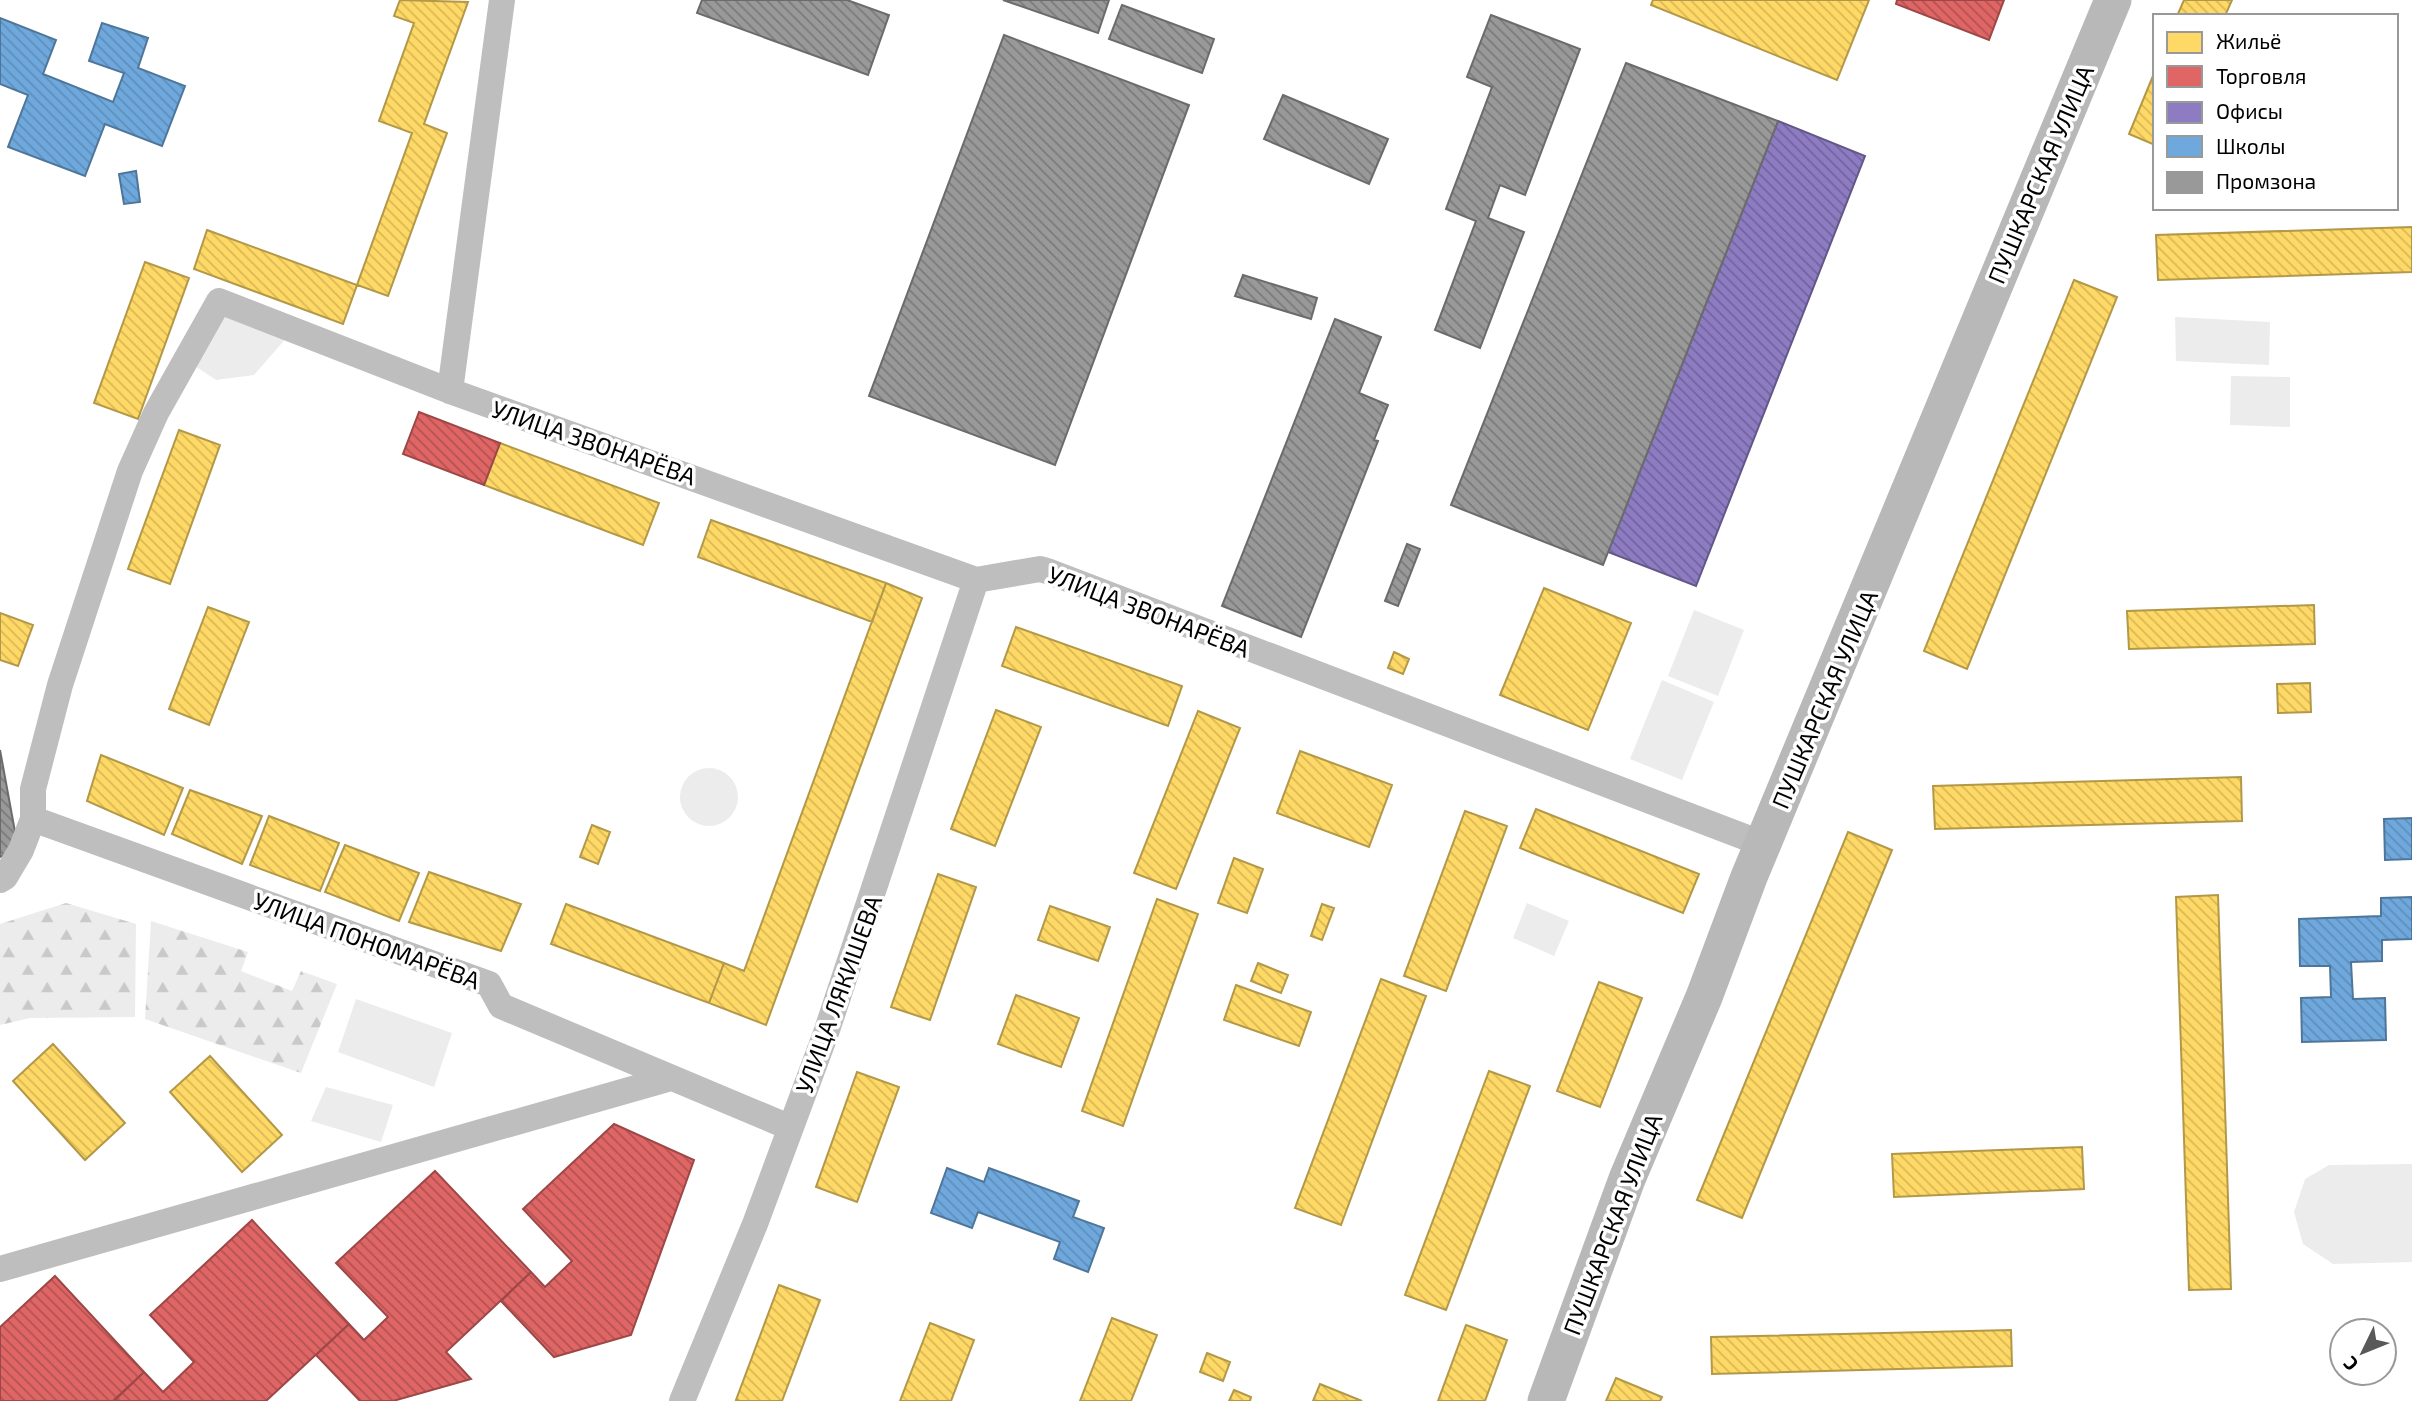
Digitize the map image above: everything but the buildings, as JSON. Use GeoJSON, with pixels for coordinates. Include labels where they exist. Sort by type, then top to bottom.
{"type":"FeatureCollection","features":[{"type":"Feature","properties":{"kind":"main road","name":"ПУШКАРСКАЯ УЛИЦА"},"geometry":{"type":"LineString","coordinates":[[1546,1401],[1627,1179],[2113,0]]}},
{"type":"Feature","properties":{"kind":"street"},"geometry":{"type":"LineString","coordinates":[[450,391],[502,0]]}},
{"type":"Feature","properties":{"kind":"street","name":"УЛИЦА ЗВОНАРЁВА"},"geometry":{"type":"LineString","coordinates":[[33,819],[33,789],[60,685],[130,471],[156,413],[219,301],[450,391],[976,580],[1040,569],[1763,844]]}},
{"type":"Feature","properties":{"kind":"street","name":"УЛИЦА ЛЯКИШЕВА"},"geometry":{"type":"LineString","coordinates":[[682,1401],[755,1224],[831,1020],[976,580]]}},
{"type":"Feature","properties":{"kind":"street"},"geometry":{"type":"LineString","coordinates":[[0,880],[5,877],[21,850],[33,819]]}},
{"type":"Feature","properties":{"kind":"street","name":"УЛИЦА ПОНОМАРЁВА"},"geometry":{"type":"LineString","coordinates":[[33,819],[489,984],[500,1006],[789,1128]]}},
{"type":"Feature","properties":{"kind":"street"},"geometry":{"type":"LineString","coordinates":[[0,1269],[671,1079]]}},
{"type":"Feature","properties":{"kind":"green space"},"geometry":{"type":"Polygon","coordinates":[[[223,312],[288,336],[254,375],[216,380],[192,364],[223,312]]]}},
{"type":"Feature","properties":{"kind":"green space"},"geometry":{"type":"Polygon","coordinates":[[[2175,317],[2270,322],[2269,365],[2176,361],[2175,317]]]}},
{"type":"Feature","properties":{"kind":"green space"},"geometry":{"type":"Polygon","coordinates":[[[2231,376],[2290,377],[2290,427],[2230,425],[2231,376]]]}},
{"type":"Feature","properties":{"kind":"green space"},"geometry":{"type":"Polygon","coordinates":[[[1694,610],[1744,630],[1718,696],[1668,676],[1694,610]]]}},
{"type":"Feature","properties":{"kind":"green space"},"geometry":{"type":"Polygon","coordinates":[[[1662,680],[1714,702],[1682,780],[1630,759],[1662,680]]]}},
{"type":"Feature","properties":{"kind":"green space"},"geometry":{"type":"Polygon","coordinates":[[[703,768],[715,768],[730,776],[738,791],[738,803],[730,818],[715,826],[703,826],[688,818],[680,803],[680,791],[688,776],[703,768]]]}},
{"type":"Feature","properties":{"kind":"green space"},"geometry":{"type":"Polygon","coordinates":[[[66,903],[136,924],[135,1017],[30,1018],[0,1025],[0,924],[66,903]]]}},
{"type":"Feature","properties":{"kind":"green space"},"geometry":{"type":"Polygon","coordinates":[[[1527,903],[1569,921],[1554,956],[1513,938],[1527,903]]]}},
{"type":"Feature","properties":{"kind":"green space"},"geometry":{"type":"Polygon","coordinates":[[[151,921],[248,952],[241,971],[292,991],[301,971],[337,984],[301,1073],[145,1019],[151,921]]]}},
{"type":"Feature","properties":{"kind":"green space"},"geometry":{"type":"Polygon","coordinates":[[[356,999],[452,1033],[434,1087],[338,1052],[356,999]]]}},
{"type":"Feature","properties":{"kind":"green space"},"geometry":{"type":"Polygon","coordinates":[[[326,1087],[393,1105],[381,1142],[311,1121],[326,1087]]]}},
{"type":"Feature","properties":{"kind":"green space"},"geometry":{"type":"Polygon","coordinates":[[[2412,1164],[2412,1262],[2333,1264],[2303,1244],[2294,1212],[2305,1179],[2329,1165],[2412,1164]]]}}]}
